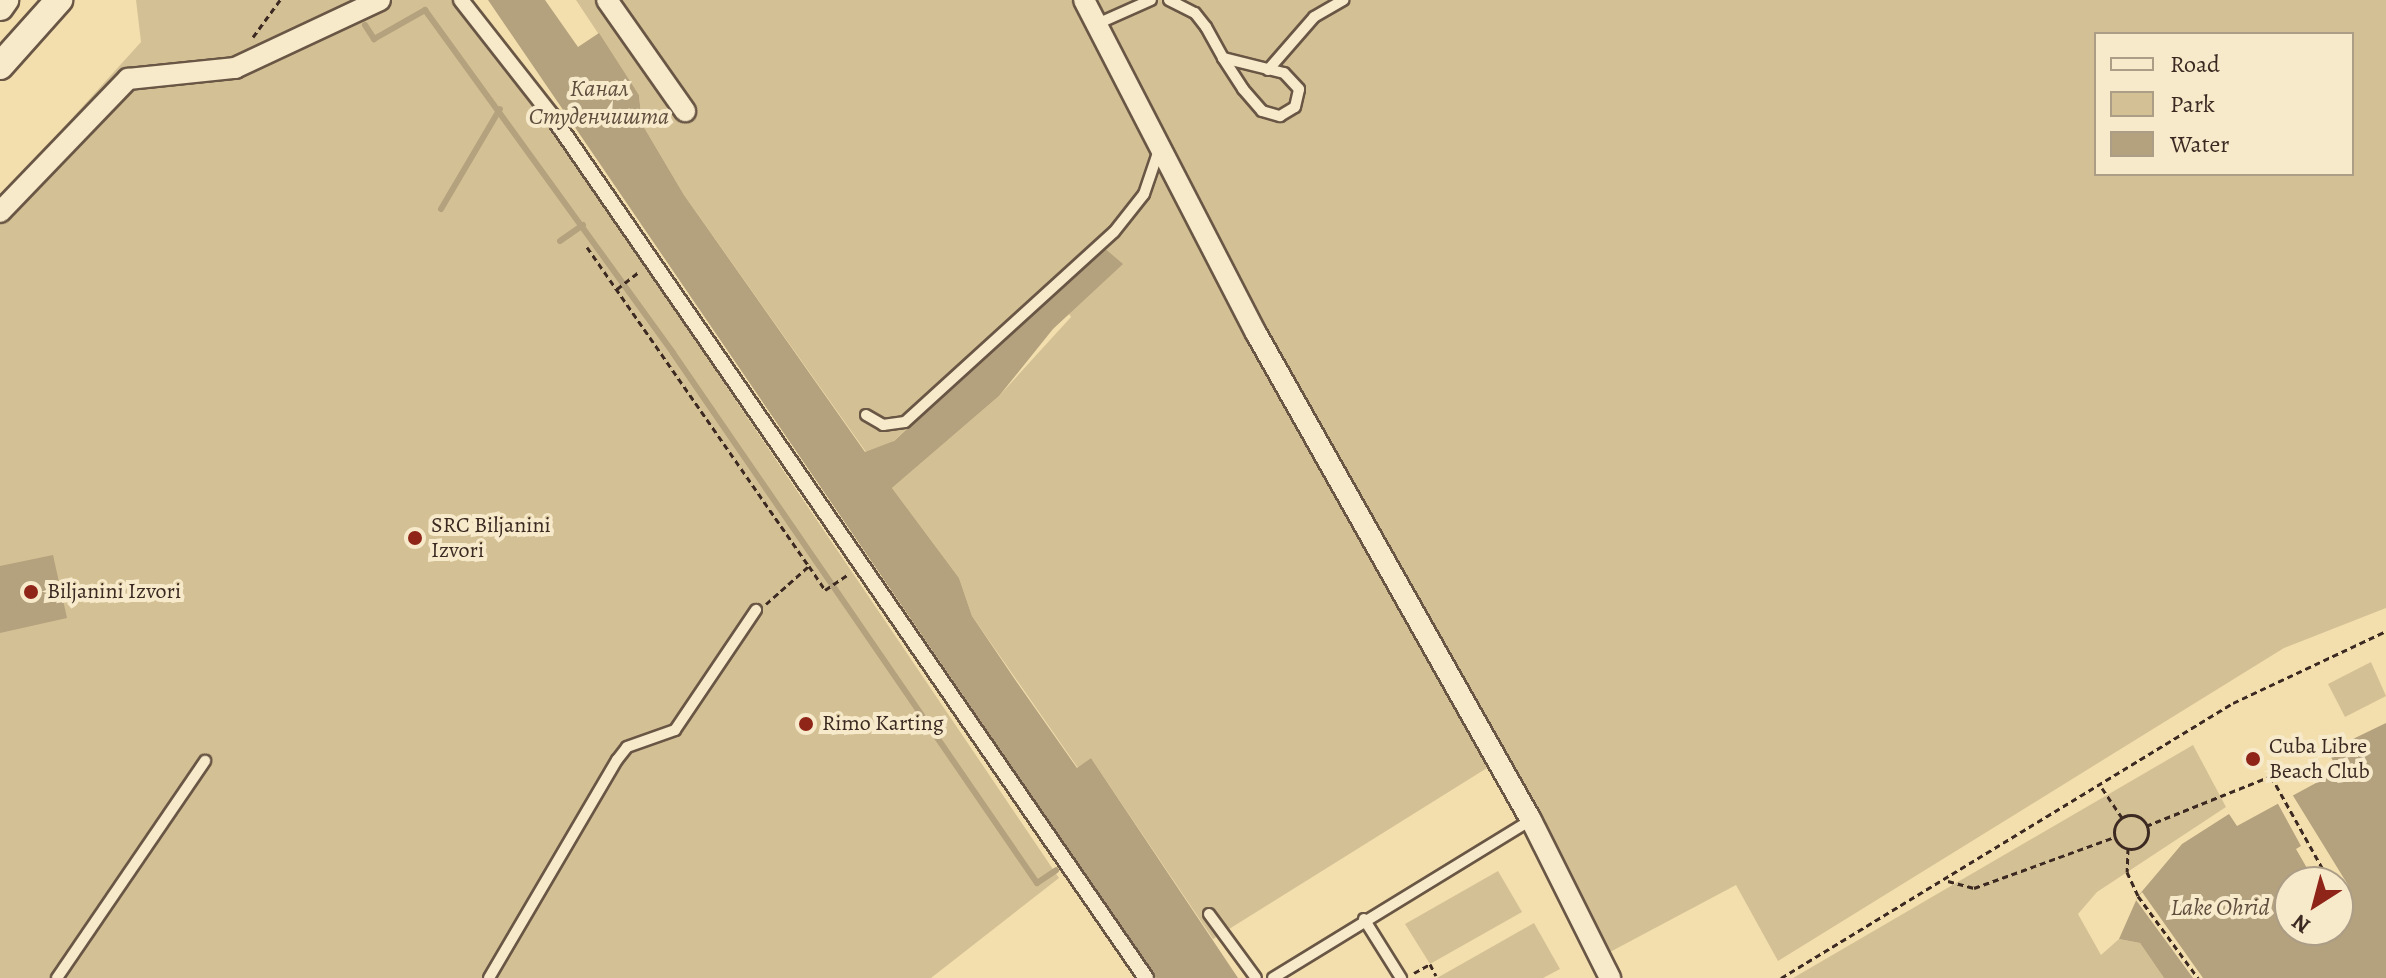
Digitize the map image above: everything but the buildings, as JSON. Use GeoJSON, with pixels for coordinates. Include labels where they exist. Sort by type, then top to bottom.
{"type":"FeatureCollection","features":[{"type":"Feature","properties":{"kind":"main road"},"geometry":{"type":"LineString","coordinates":[[0,7],[5,0]]}},
{"type":"Feature","properties":{"kind":"main road"},"geometry":{"type":"LineString","coordinates":[[0,66],[59,0]]}},
{"type":"Feature","properties":{"kind":"street"},"geometry":{"type":"LineString","coordinates":[[0,212],[128,79],[235,68],[380,0]]}},
{"type":"Feature","properties":{"kind":"street"},"geometry":{"type":"LineString","coordinates":[[461,0],[552,116],[1146,978]]}},
{"type":"Feature","properties":{"kind":"street"},"geometry":{"type":"LineString","coordinates":[[607,0],[685,111]]}},
{"type":"Feature","properties":{"kind":"street"},"geometry":{"type":"LineString","coordinates":[[1084,0],[1256,333],[1531,820],[1610,978]]}},
{"type":"Feature","properties":{"kind":"lane"},"geometry":{"type":"LineString","coordinates":[[1097,24],[1151,0]]}},
{"type":"Feature","properties":{"kind":"lane"},"geometry":{"type":"LineString","coordinates":[[1169,0],[1195,13],[1223,58],[1262,111],[1288,113],[1299,89],[1268,70],[1223,58]]}},
{"type":"Feature","properties":{"kind":"lane"},"geometry":{"type":"LineString","coordinates":[[1268,70],[1314,17],[1343,0]]}},
{"type":"Feature","properties":{"kind":"lane"},"geometry":{"type":"LineString","coordinates":[[866,415],[883,425],[905,422],[1114,232],[1152,180],[1159,144]]}},
{"type":"Feature","properties":{"kind":"lane"},"geometry":{"type":"LineString","coordinates":[[489,978],[617,760],[627,747],[675,730],[756,610]]}},
{"type":"Feature","properties":{"kind":"lane"},"geometry":{"type":"LineString","coordinates":[[57,978],[205,761]]}},
{"type":"Feature","properties":{"kind":"lane"},"geometry":{"type":"LineString","coordinates":[[1273,978],[1364,919],[1531,820]]}},
{"type":"Feature","properties":{"kind":"lane"},"geometry":{"type":"LineString","coordinates":[[1209,914],[1256,978]]}},
{"type":"Feature","properties":{"kind":"lane"},"geometry":{"type":"LineString","coordinates":[[1364,919],[1403,978]]}},
{"type":"Feature","properties":{"kind":"path"},"geometry":{"type":"LineString","coordinates":[[235,68],[280,0]]}},
{"type":"Feature","properties":{"kind":"path"},"geometry":{"type":"LineString","coordinates":[[587,247],[825,590],[839,581]]}},
{"type":"Feature","properties":{"kind":"path"},"geometry":{"type":"LineString","coordinates":[[617,289],[631,278]]}},
{"type":"Feature","properties":{"kind":"path"},"geometry":{"type":"LineString","coordinates":[[756,610],[809,566]]}},
{"type":"Feature","properties":{"kind":"path"},"geometry":{"type":"LineString","coordinates":[[1781,978],[2102,788],[2233,703],[2386,631]]}},
{"type":"Feature","properties":{"kind":"path"},"geometry":{"type":"LineString","coordinates":[[2146,826],[2271,776],[2321,866]]}},
{"type":"Feature","properties":{"kind":"path"},"geometry":{"type":"LineString","coordinates":[[2102,788],[2122,818]]}},
{"type":"Feature","properties":{"kind":"path"},"geometry":{"type":"LineString","coordinates":[[2122,818],[2137,816],[2146,826],[2144,843],[2128,848]]}},
{"type":"Feature","properties":{"kind":"path"},"geometry":{"type":"LineString","coordinates":[[1948,881],[1974,888],[2115,837],[2122,818]]}},
{"type":"Feature","properties":{"kind":"path"},"geometry":{"type":"LineString","coordinates":[[2115,837],[2128,848]]}},
{"type":"Feature","properties":{"kind":"path"},"geometry":{"type":"LineString","coordinates":[[2128,848],[2127,872],[2138,896],[2198,978]]}},
{"type":"Feature","properties":{"kind":"path"},"geometry":{"type":"LineString","coordinates":[[1403,978],[1430,964],[1436,976]]}},
{"type":"Feature","properties":{"kind":"green space","name":"SRC Biljanini Izvori"},"geometry":{"type":"Polygon","coordinates":[[[136,0],[465,0],[1059,878],[931,978],[0,978],[0,198],[141,42],[136,0]]]}},
{"type":"Feature","properties":{"kind":"green space"},"geometry":{"type":"Polygon","coordinates":[[[576,0],[1074,0],[1487,768],[1213,939],[1091,758],[1078,768],[972,616],[959,578],[892,488],[999,396],[1071,317],[1054,291],[884,450],[866,452],[684,195],[642,124],[639,95],[576,0]]]}},
{"type":"Feature","properties":{"kind":"green space"},"geometry":{"type":"Polygon","coordinates":[[[1094,0],[2386,0],[2386,608],[2284,648],[1778,961],[1736,885],[1610,952],[1268,336],[1094,0]]]}},
{"type":"Feature","properties":{"kind":"green space"},"geometry":{"type":"Polygon","coordinates":[[[2371,662],[2386,696],[2345,717],[2328,684],[2371,662]]]}},
{"type":"Feature","properties":{"kind":"green space"},"geometry":{"type":"Polygon","coordinates":[[[2193,745],[2226,807],[2097,892],[2078,914],[2101,955],[2119,939],[2140,943],[2164,978],[1793,978],[2193,745]]]}},
{"type":"Feature","properties":{"kind":"green space"},"geometry":{"type":"Polygon","coordinates":[[[1498,871],[1522,912],[1430,964],[1405,924],[1498,871]]]}},
{"type":"Feature","properties":{"kind":"green space"},"geometry":{"type":"Polygon","coordinates":[[[1534,923],[1560,969],[1543,978],[1437,978],[1534,923]]]}},
{"type":"Feature","properties":{"kind":"water","name":"Канал Студенчишта"},"geometry":{"type":"Polygon","coordinates":[[[488,0],[545,0],[578,47],[599,33],[639,95],[642,124],[684,195],[865,452],[894,441],[1103,247],[1123,264],[1053,329],[999,396],[892,488],[959,578],[972,616],[1077,768],[1091,758],[1238,978],[1156,978],[488,0]]]}},
{"type":"Feature","properties":{"kind":"water","name":"Biljanini Izvori"},"geometry":{"type":"Polygon","coordinates":[[[53,555],[67,618],[0,633],[0,566],[53,555]]]}},
{"type":"Feature","properties":{"kind":"water","name":"Lake Ohrid"},"geometry":{"type":"Polygon","coordinates":[[[2386,723],[2386,978],[2164,978],[2140,943],[2119,939],[2138,896],[2182,844],[2229,814],[2237,826],[2338,771],[2328,751],[2386,723]]]}},
{"type":"Feature","properties":{"kind":"pier"},"geometry":{"type":"Polygon","coordinates":[[[2292,794],[2336,866],[2306,866],[2296,849],[2301,846],[2277,802],[2292,794]]]}},
{"type":"Feature","properties":{"kind":"pier"},"geometry":{"type":"Polygon","coordinates":[[[2142,892],[2203,978],[2193,978],[2136,900],[2142,892]]]}},
{"type":"Feature","properties":{"kind":"waterway"},"geometry":{"type":"LineString","coordinates":[[365,25],[374,39],[425,10],[673,353],[1037,883],[1056,870]]}},
{"type":"Feature","properties":{"kind":"waterway"},"geometry":{"type":"LineString","coordinates":[[441,209],[500,109]]}},
{"type":"Feature","properties":{"kind":"waterway"},"geometry":{"type":"LineString","coordinates":[[560,241],[583,225]]}},
{"type":"Feature","properties":{"kind":"place","name":"SRC Biljanini Izvori"},"geometry":{"type":"Point","coordinates":[415,538]}},
{"type":"Feature","properties":{"kind":"place","name":"Biljanini Izvori"},"geometry":{"type":"Point","coordinates":[31,592]}},
{"type":"Feature","properties":{"kind":"place","name":"Rimo Karting"},"geometry":{"type":"Point","coordinates":[806,724]}},
{"type":"Feature","properties":{"kind":"place","name":"Cuba Libre Beach Club"},"geometry":{"type":"Point","coordinates":[2253,759]}}]}
